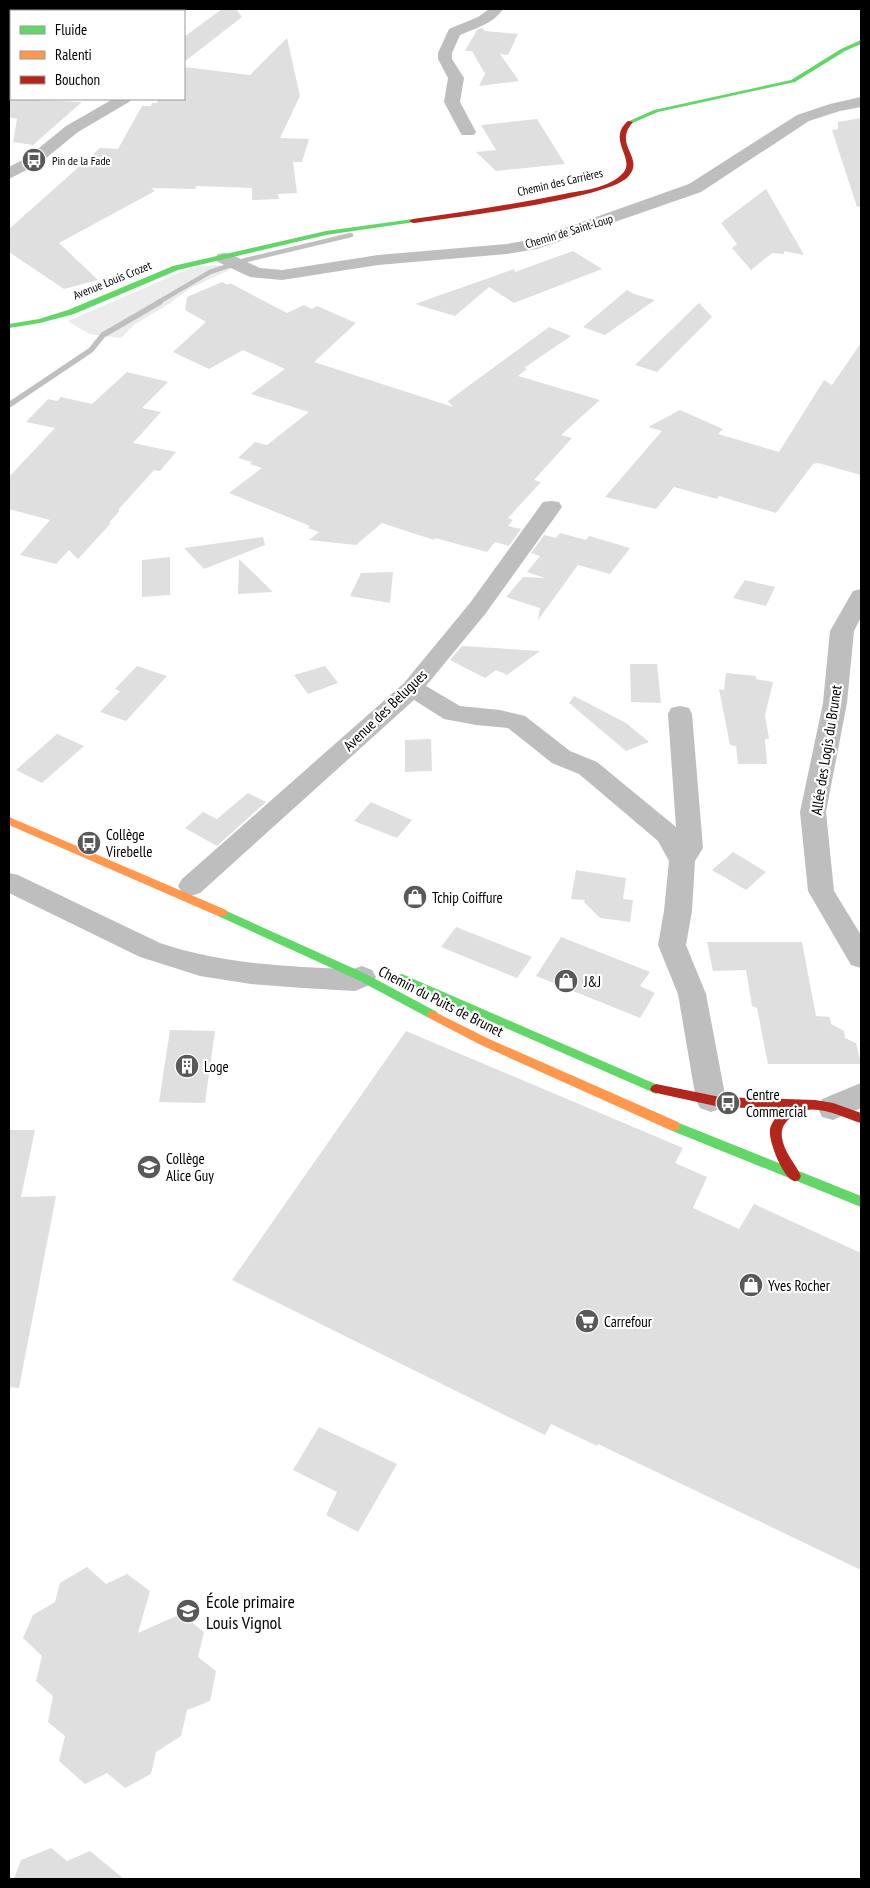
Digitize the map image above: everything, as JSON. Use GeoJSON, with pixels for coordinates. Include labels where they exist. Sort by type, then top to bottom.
{"type":"FeatureCollection","features":[{"type":"Feature","properties":{"kind":"street"},"geometry":{"type":"LineString","coordinates":[[468,132],[452,102],[456,78],[446,60],[445,53],[454,32],[485,18],[496,9]]}},
{"type":"Feature","properties":{"kind":"street","name":"Chemin des Carrières"},"geometry":{"type":"LineString","coordinates":[[232,262],[326,233],[513,207],[603,188],[619,181],[628,173],[631,166],[630,159],[621,141],[622,132],[626,124],[636,118],[656,111],[792,81],[812,72],[843,49],[861,42]]}},
{"type":"Feature","properties":{"kind":"street"},"geometry":{"type":"LineString","coordinates":[[9,174],[34,160],[72,129],[122,100]]}},
{"type":"Feature","properties":{"kind":"street","name":"Chemin de Saint-Loup"},"geometry":{"type":"LineString","coordinates":[[232,262],[264,274],[293,275],[378,260],[507,249],[537,244],[695,188],[803,118],[836,107],[861,102]]}},
{"type":"Feature","properties":{"kind":"street"},"geometry":{"type":"LineString","coordinates":[[16,152],[34,160]]}},
{"type":"Feature","properties":{"kind":"street","name":"Avenue Louis Crozet"},"geometry":{"type":"LineString","coordinates":[[9,326],[71,312],[176,268],[232,262]]}},
{"type":"Feature","properties":{"kind":"street","name":"Avenue des Belugues"},"geometry":{"type":"LineString","coordinates":[[193,887],[412,688],[478,608],[551,508]]}},
{"type":"Feature","properties":{"kind":"street","name":"Allée des Logis du Brunet"},"geometry":{"type":"LineString","coordinates":[[861,596],[842,632],[835,703],[813,812],[821,891],[861,958]]}},
{"type":"Feature","properties":{"kind":"street"},"geometry":{"type":"LineString","coordinates":[[412,688],[453,714],[500,718],[516,722],[561,757],[588,768],[668,835],[682,861]]}},
{"type":"Feature","properties":{"kind":"street"},"geometry":{"type":"LineString","coordinates":[[680,714],[690,848],[682,861],[678,911],[672,945],[692,994],[711,1100]]}},
{"type":"Feature","properties":{"kind":"street"},"geometry":{"type":"LineString","coordinates":[[9,810],[98,846]]}},
{"type":"Feature","properties":{"kind":"street","name":"Chemin du Puits de Brunet"},"geometry":{"type":"LineString","coordinates":[[9,821],[179,894],[362,977],[485,1042],[660,1120],[861,1202]]}},
{"type":"Feature","properties":{"kind":"street"},"geometry":{"type":"LineString","coordinates":[[9,882],[172,959],[207,968],[262,974],[355,980],[362,977]]}},
{"type":"Feature","properties":{"kind":"street","name":"Chemin du Puits de Brunet"},"geometry":{"type":"LineString","coordinates":[[390,973],[662,1092],[711,1100],[833,1108],[861,1118]]}},
{"type":"Feature","properties":{"kind":"street"},"geometry":{"type":"LineString","coordinates":[[833,1108],[861,1095]]}},
{"type":"Feature","properties":{"kind":"street"},"geometry":{"type":"LineString","coordinates":[[795,1176],[779,1148],[776,1137],[776,1125],[781,1115],[788,1109],[799,1105]]}},
{"type":"Feature","properties":{"kind":"street"},"geometry":{"type":"LineString","coordinates":[[848,1196],[861,1194]]}},
{"type":"Feature","properties":{"kind":"shaded area"},"geometry":{"type":"Polygon","coordinates":[[[216,265],[233,268],[189,289],[169,304],[135,324],[121,338],[89,334],[68,321],[190,268],[216,265]]]}},
{"type":"Feature","properties":{"kind":"building"},"geometry":{"type":"Polygon","coordinates":[[[222,9],[236,9],[242,17],[185,61],[185,36],[222,9]]]}},
{"type":"Feature","properties":{"kind":"building"},"geometry":{"type":"Polygon","coordinates":[[[482,28],[485,31],[518,34],[508,55],[500,54],[519,81],[479,86],[485,74],[472,51],[465,51],[477,30],[482,28]]]}},
{"type":"Feature","properties":{"kind":"building"},"geometry":{"type":"Polygon","coordinates":[[[287,38],[300,96],[280,138],[309,139],[302,162],[293,162],[297,193],[278,194],[279,199],[252,200],[252,188],[196,186],[195,189],[151,188],[155,191],[59,243],[98,280],[64,289],[9,252],[9,229],[100,148],[118,149],[142,106],[151,106],[152,103],[157,103],[158,100],[185,100],[185,67],[250,75],[287,38]]]}},
{"type":"Feature","properties":{"kind":"building"},"geometry":{"type":"Polygon","coordinates":[[[9,98],[10,100],[82,102],[33,145],[13,142],[17,119],[9,117],[9,98]]]}},
{"type":"Feature","properties":{"kind":"building"},"geometry":{"type":"Polygon","coordinates":[[[861,118],[861,206],[857,207],[832,130],[838,129],[838,122],[861,118]]]}},
{"type":"Feature","properties":{"kind":"building"},"geometry":{"type":"Polygon","coordinates":[[[537,119],[565,164],[496,171],[476,152],[496,150],[481,125],[537,119]]]}},
{"type":"Feature","properties":{"kind":"building"},"geometry":{"type":"Polygon","coordinates":[[[766,189],[804,255],[784,251],[784,254],[772,253],[751,270],[732,248],[737,244],[721,223],[766,189]]]}},
{"type":"Feature","properties":{"kind":"building"},"geometry":{"type":"Polygon","coordinates":[[[573,251],[602,269],[514,303],[489,287],[455,316],[415,304],[514,269],[515,272],[573,251]]]}},
{"type":"Feature","properties":{"kind":"building"},"geometry":{"type":"Polygon","coordinates":[[[222,282],[228,285],[230,283],[287,313],[304,305],[312,309],[317,306],[356,323],[314,362],[453,407],[448,401],[549,327],[571,336],[524,368],[527,369],[518,376],[600,400],[561,435],[572,438],[534,480],[541,482],[508,518],[513,520],[508,526],[521,529],[509,546],[495,542],[487,552],[435,538],[434,540],[382,523],[356,545],[309,540],[319,532],[308,528],[310,526],[229,493],[262,468],[250,464],[252,462],[238,458],[255,442],[267,445],[309,412],[251,394],[285,369],[243,350],[209,369],[173,352],[206,322],[185,310],[187,297],[222,282]]]}},
{"type":"Feature","properties":{"kind":"building"},"geometry":{"type":"Polygon","coordinates":[[[627,290],[655,300],[605,335],[583,327],[627,290]]]}},
{"type":"Feature","properties":{"kind":"building"},"geometry":{"type":"Polygon","coordinates":[[[699,303],[712,317],[657,372],[635,365],[699,303]]]}},
{"type":"Feature","properties":{"kind":"building"},"geometry":{"type":"Polygon","coordinates":[[[861,343],[861,475],[818,463],[813,464],[776,513],[719,496],[717,499],[674,487],[656,509],[605,497],[662,431],[648,427],[680,410],[723,429],[718,434],[779,452],[824,380],[832,385],[861,343]]]}},
{"type":"Feature","properties":{"kind":"building"},"geometry":{"type":"Polygon","coordinates":[[[127,372],[168,382],[142,408],[161,412],[133,443],[176,452],[160,471],[154,470],[118,510],[120,510],[109,523],[111,523],[78,559],[69,550],[56,564],[20,555],[50,520],[9,509],[9,477],[55,428],[26,422],[48,399],[57,401],[61,397],[92,404],[127,372]]]}},
{"type":"Feature","properties":{"kind":"building"},"geometry":{"type":"Polygon","coordinates":[[[560,533],[586,540],[589,536],[630,548],[610,574],[578,565],[538,620],[540,608],[506,597],[523,577],[545,578],[527,572],[540,556],[531,553],[544,535],[556,538],[560,533]]]}},
{"type":"Feature","properties":{"kind":"building"},"geometry":{"type":"Polygon","coordinates":[[[263,537],[265,545],[204,569],[184,548],[263,537]]]}},
{"type":"Feature","properties":{"kind":"building"},"geometry":{"type":"Polygon","coordinates":[[[170,557],[170,595],[142,597],[142,560],[170,557]]]}},
{"type":"Feature","properties":{"kind":"building"},"geometry":{"type":"Polygon","coordinates":[[[239,559],[273,592],[238,594],[239,559]]]}},
{"type":"Feature","properties":{"kind":"building"},"geometry":{"type":"Polygon","coordinates":[[[393,572],[390,603],[350,596],[361,573],[393,572]]]}},
{"type":"Feature","properties":{"kind":"building"},"geometry":{"type":"Polygon","coordinates":[[[745,580],[775,587],[766,606],[733,598],[745,580]]]}},
{"type":"Feature","properties":{"kind":"building"},"geometry":{"type":"Polygon","coordinates":[[[462,646],[540,651],[507,675],[496,670],[485,678],[450,660],[462,646]]]}},
{"type":"Feature","properties":{"kind":"building"},"geometry":{"type":"Polygon","coordinates":[[[630,664],[657,664],[661,703],[631,702],[630,664]]]}},
{"type":"Feature","properties":{"kind":"building"},"geometry":{"type":"Polygon","coordinates":[[[137,666],[167,676],[126,721],[100,712],[120,691],[115,689],[137,666]]]}},
{"type":"Feature","properties":{"kind":"building"},"geometry":{"type":"Polygon","coordinates":[[[325,666],[338,683],[308,694],[294,675],[325,666]]]}},
{"type":"Feature","properties":{"kind":"building"},"geometry":{"type":"Polygon","coordinates":[[[726,673],[756,676],[756,679],[773,682],[765,715],[769,739],[765,739],[767,764],[738,764],[736,746],[730,745],[719,689],[724,690],[726,673]]]}},
{"type":"Feature","properties":{"kind":"building"},"geometry":{"type":"Polygon","coordinates":[[[574,696],[626,723],[649,742],[626,751],[569,703],[574,696]]]}},
{"type":"Feature","properties":{"kind":"building"},"geometry":{"type":"Polygon","coordinates":[[[57,734],[84,746],[42,783],[16,770],[57,734]]]}},
{"type":"Feature","properties":{"kind":"building"},"geometry":{"type":"Polygon","coordinates":[[[431,739],[432,771],[405,772],[405,740],[431,739]]]}},
{"type":"Feature","properties":{"kind":"building"},"geometry":{"type":"Polygon","coordinates":[[[248,793],[266,802],[217,846],[185,828],[203,812],[217,819],[248,793]]]}},
{"type":"Feature","properties":{"kind":"building"},"geometry":{"type":"Polygon","coordinates":[[[371,802],[412,820],[397,838],[354,821],[371,802]]]}},
{"type":"Feature","properties":{"kind":"building"},"geometry":{"type":"Polygon","coordinates":[[[733,852],[766,872],[746,890],[712,870],[733,852]]]}},
{"type":"Feature","properties":{"kind":"building"},"geometry":{"type":"Polygon","coordinates":[[[576,870],[626,878],[623,899],[633,900],[630,922],[600,918],[584,902],[585,900],[571,899],[576,870]]]}},
{"type":"Feature","properties":{"kind":"building"},"geometry":{"type":"Polygon","coordinates":[[[456,927],[532,957],[517,978],[441,947],[456,927]]]}},
{"type":"Feature","properties":{"kind":"building"},"geometry":{"type":"Polygon","coordinates":[[[561,937],[650,972],[640,986],[655,993],[640,1018],[536,976],[561,937]]]}},
{"type":"Feature","properties":{"kind":"building"},"geometry":{"type":"Polygon","coordinates":[[[707,942],[802,942],[816,1016],[830,1017],[831,1024],[844,1031],[845,1038],[856,1043],[861,1064],[768,1064],[757,1008],[752,1006],[746,970],[713,971],[707,942]]]}},
{"type":"Feature","properties":{"kind":"building","name":"Loge"},"geometry":{"type":"Polygon","coordinates":[[[170,1030],[215,1031],[205,1103],[159,1102],[170,1030]]]}},
{"type":"Feature","properties":{"kind":"building","name":"Carrefour"},"geometry":{"type":"Polygon","coordinates":[[[406,1031],[683,1148],[675,1163],[707,1177],[693,1208],[739,1229],[754,1204],[861,1253],[861,1570],[598,1444],[597,1446],[551,1424],[545,1435],[232,1280],[406,1031]]]}},
{"type":"Feature","properties":{"kind":"building"},"geometry":{"type":"Polygon","coordinates":[[[9,1130],[35,1130],[21,1197],[56,1196],[19,1388],[9,1387],[9,1130]]]}},
{"type":"Feature","properties":{"kind":"building"},"geometry":{"type":"Polygon","coordinates":[[[319,1427],[397,1464],[358,1532],[326,1515],[337,1492],[293,1470],[319,1427]]]}},
{"type":"Feature","properties":{"kind":"building"},"geometry":{"type":"Polygon","coordinates":[[[87,1567],[106,1584],[127,1574],[150,1591],[138,1633],[181,1614],[204,1632],[198,1657],[216,1671],[210,1701],[187,1710],[181,1736],[156,1752],[151,1774],[125,1788],[107,1773],[85,1784],[59,1761],[65,1736],[48,1722],[53,1696],[36,1681],[42,1656],[23,1638],[33,1615],[55,1602],[60,1583],[87,1567]]]}},
{"type":"Feature","properties":{"kind":"building"},"geometry":{"type":"Polygon","coordinates":[[[51,1848],[67,1861],[90,1851],[124,1879],[14,1879],[21,1860],[51,1848]]]}},
{"type":"Feature","properties":{"kind":"waterway"},"geometry":{"type":"LineString","coordinates":[[157,303],[210,272],[246,260],[351,235]]}},
{"type":"Feature","properties":{"kind":"waterway"},"geometry":{"type":"LineString","coordinates":[[9,405],[91,350],[103,335],[160,302]]}},
{"type":"Feature","properties":{"kind":"traffic: fast"},"geometry":{"type":"LineString","coordinates":[[630,122],[656,111],[793,81],[843,50],[861,42]]}},
{"type":"Feature","properties":{"kind":"traffic: fast"},"geometry":{"type":"LineString","coordinates":[[9,326],[40,321],[71,312],[176,268],[326,233],[413,221]]}},
{"type":"Feature","properties":{"kind":"traffic: fast"},"geometry":{"type":"LineString","coordinates":[[222,913],[362,977],[433,1015]]}},
{"type":"Feature","properties":{"kind":"traffic: fast"},"geometry":{"type":"LineString","coordinates":[[402,978],[656,1089]]}},
{"type":"Feature","properties":{"kind":"traffic: fast"},"geometry":{"type":"LineString","coordinates":[[674,1126],[861,1202]]}},
{"type":"Feature","properties":{"kind":"traffic: slow"},"geometry":{"type":"LineString","coordinates":[[9,821],[222,913]]}},
{"type":"Feature","properties":{"kind":"traffic: slow"},"geometry":{"type":"LineString","coordinates":[[433,1015],[485,1042],[674,1126]]}},
{"type":"Feature","properties":{"kind":"traffic: jam"},"geometry":{"type":"LineString","coordinates":[[413,221],[526,204],[588,192],[619,181],[629,170],[630,163],[622,134],[624,128],[630,122]]}},
{"type":"Feature","properties":{"kind":"traffic: jam"},"geometry":{"type":"LineString","coordinates":[[656,1089],[720,1102],[815,1105],[833,1108],[861,1118]]}},
{"type":"Feature","properties":{"kind":"traffic: jam"},"geometry":{"type":"LineString","coordinates":[[795,1176],[778,1147],[776,1129],[787,1113],[799,1105]]}},
{"type":"Feature","properties":{"kind":"place","name":"Pin de la Fade"},"geometry":{"type":"Point","coordinates":[34,160]}},
{"type":"Feature","properties":{"kind":"place","name":"Collège Virebelle"},"geometry":{"type":"Point","coordinates":[89,843]}},
{"type":"Feature","properties":{"kind":"place","name":"Tchip Coiffure"},"geometry":{"type":"Point","coordinates":[415,897]}},
{"type":"Feature","properties":{"kind":"place","name":"J&J"},"geometry":{"type":"Point","coordinates":[566,981]}},
{"type":"Feature","properties":{"kind":"place","name":"Loge"},"geometry":{"type":"Point","coordinates":[187,1066]}},
{"type":"Feature","properties":{"kind":"place","name":"Centre Commercial"},"geometry":{"type":"Point","coordinates":[728,1103]}},
{"type":"Feature","properties":{"kind":"place","name":"Collège Alice Guy"},"geometry":{"type":"Point","coordinates":[149,1167]}},
{"type":"Feature","properties":{"kind":"place","name":"Yves Rocher"},"geometry":{"type":"Point","coordinates":[751,1285]}},
{"type":"Feature","properties":{"kind":"place","name":"Carrefour"},"geometry":{"type":"Point","coordinates":[587,1321]}},
{"type":"Feature","properties":{"kind":"place","name":"École primaire Louis Vignol"},"geometry":{"type":"Point","coordinates":[188,1611]}}]}
